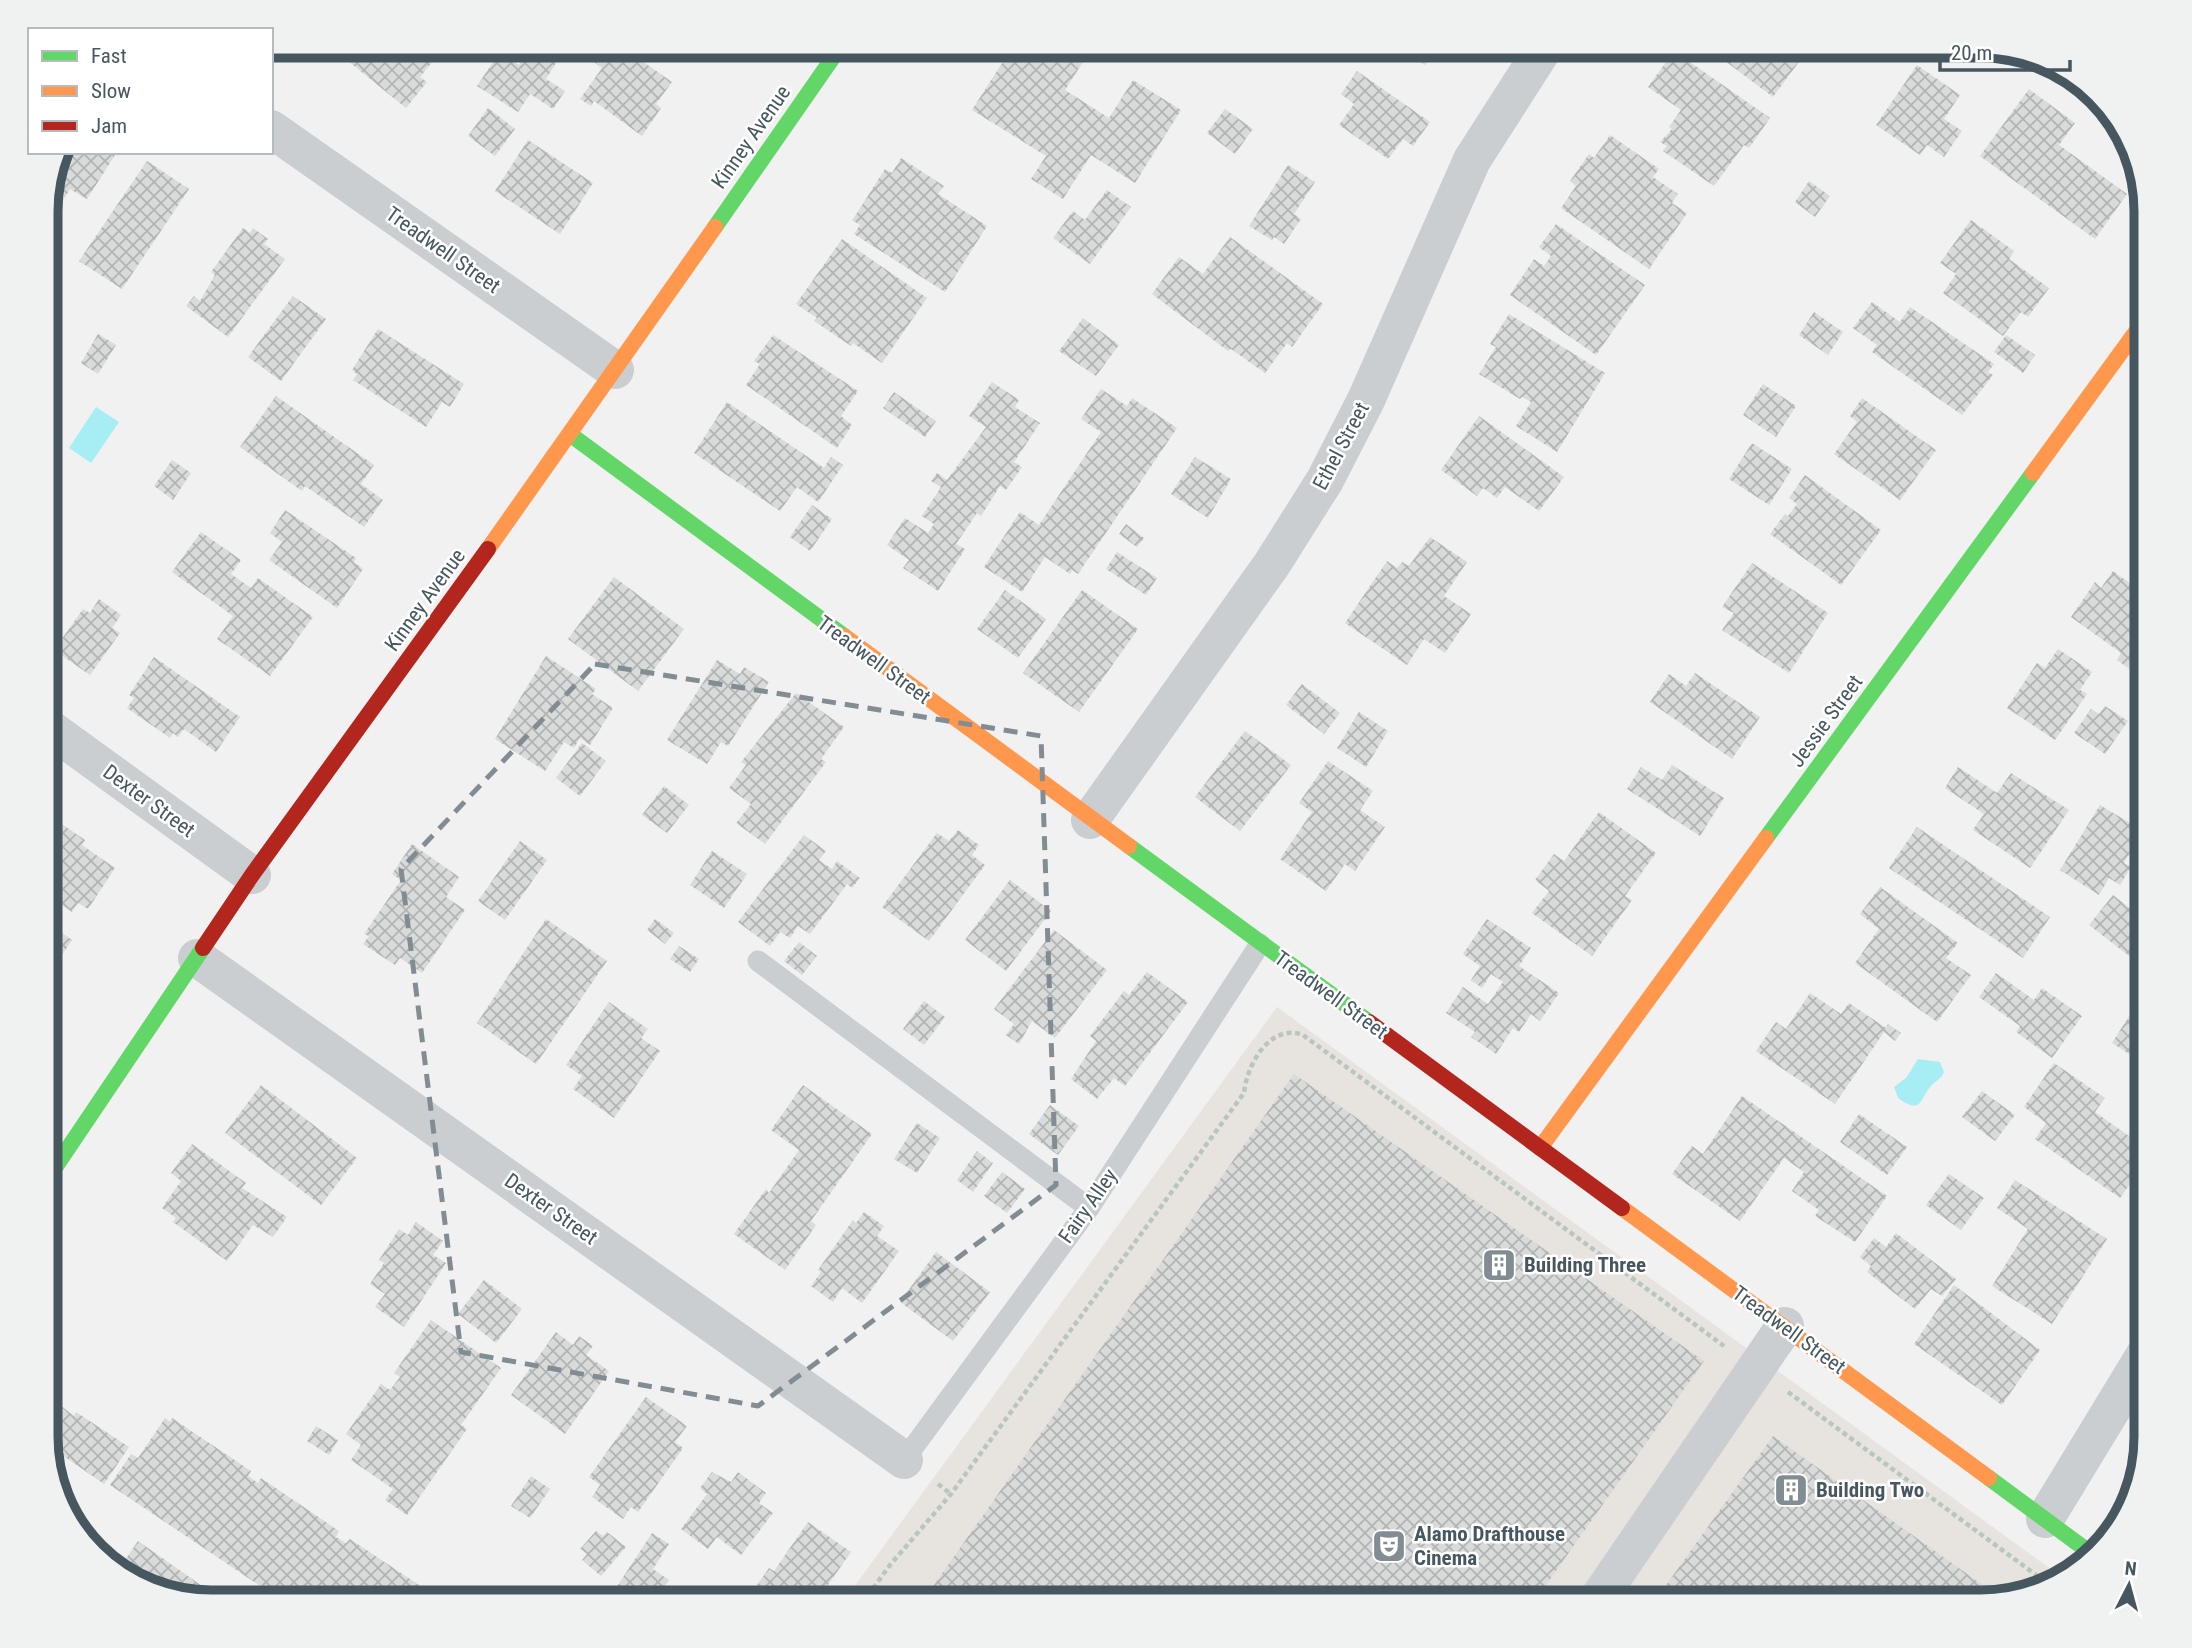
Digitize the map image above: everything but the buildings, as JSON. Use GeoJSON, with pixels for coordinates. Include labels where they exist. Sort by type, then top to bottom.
{"type":"FeatureCollection","features":[{"type":"Feature","properties":{"kind":"street","name":"Kinney Avenue"},"geometry":{"type":"LineString","coordinates":[[58,1163],[252,876],[571,435],[833,58]]}},
{"type":"Feature","properties":{"kind":"street","name":"Ethel Street"},"geometry":{"type":"LineString","coordinates":[[1090,820],[1272,564],[1325,480],[1366,400],[1472,160],[1537,58]]}},
{"type":"Feature","properties":{"kind":"street","name":"Treadwell Street"},"geometry":{"type":"LineString","coordinates":[[273,130],[615,370]]}},
{"type":"Feature","properties":{"kind":"street","name":"Jessie Street"},"geometry":{"type":"LineString","coordinates":[[1540,1148],[2134,336]]}},
{"type":"Feature","properties":{"kind":"street","name":"Treadwell Street"},"geometry":{"type":"LineString","coordinates":[[571,435],[1090,820],[1786,1326],[2085,1549]]}},
{"type":"Feature","properties":{"kind":"street","name":"Dexter Street"},"geometry":{"type":"LineString","coordinates":[[58,735],[252,876]]}},
{"type":"Feature","properties":{"kind":"street","name":"Dexter Street"},"geometry":{"type":"LineString","coordinates":[[197,958],[904,1460]]}},
{"type":"Feature","properties":{"kind":"street"},"geometry":{"type":"LineString","coordinates":[[1604,1590],[1786,1326]]}},
{"type":"Feature","properties":{"kind":"street"},"geometry":{"type":"LineString","coordinates":[[2045,1519],[2134,1374]]}},
{"type":"Feature","properties":{"kind":"lane","name":"Fairy Alley"},"geometry":{"type":"LineString","coordinates":[[904,1460],[1089,1208],[1260,944]]}},
{"type":"Feature","properties":{"kind":"lane"},"geometry":{"type":"LineString","coordinates":[[758,961],[1089,1208]]}},
{"type":"Feature","properties":{"kind":"path"},"geometry":{"type":"LineString","coordinates":[[872,1590],[951,1494],[1244,1093],[1250,1067],[1265,1046],[1274,1037],[1285,1033],[1303,1035],[1734,1353]]}},
{"type":"Feature","properties":{"kind":"path"},"geometry":{"type":"LineString","coordinates":[[1780,1387],[2040,1578]]}},
{"type":"Feature","properties":{"kind":"highlighted area"},"geometry":{"type":"Polygon","coordinates":[[[595,664],[1041,736],[1056,1185],[758,1406],[461,1352],[401,869],[595,664]]]}},
{"type":"Feature","properties":{"kind":"shaded area"},"geometry":{"type":"Polygon","coordinates":[[[1277,1007],[2054,1571],[2011,1587],[1981,1590],[852,1590],[1277,1007]]]}},
{"type":"Feature","properties":{"kind":"water"},"geometry":{"type":"Polygon","coordinates":[[[96,407],[119,422],[91,463],[69,448],[96,407]]]}},
{"type":"Feature","properties":{"kind":"water"},"geometry":{"type":"Polygon","coordinates":[[[1918,1059],[1940,1062],[1944,1072],[1920,1103],[1912,1105],[1898,1098],[1894,1087],[1906,1078],[1918,1059]]]}},
{"type":"Feature","properties":{"kind":"traffic: fast"},"geometry":{"type":"LineString","coordinates":[[715,227],[833,58]]}},
{"type":"Feature","properties":{"kind":"traffic: fast"},"geometry":{"type":"LineString","coordinates":[[571,435],[844,636]]}},
{"type":"Feature","properties":{"kind":"traffic: fast"},"geometry":{"type":"LineString","coordinates":[[1766,838],[2033,473]]}},
{"type":"Feature","properties":{"kind":"traffic: fast"},"geometry":{"type":"LineString","coordinates":[[1129,846],[1369,1022]]}},
{"type":"Feature","properties":{"kind":"traffic: fast"},"geometry":{"type":"LineString","coordinates":[[58,1163],[203,948]]}},
{"type":"Feature","properties":{"kind":"traffic: fast"},"geometry":{"type":"LineString","coordinates":[[1989,1478],[2085,1549]]}},
{"type":"Feature","properties":{"kind":"traffic: slow"},"geometry":{"type":"LineString","coordinates":[[488,549],[715,227]]}},
{"type":"Feature","properties":{"kind":"traffic: slow"},"geometry":{"type":"LineString","coordinates":[[2033,473],[2134,334]]}},
{"type":"Feature","properties":{"kind":"traffic: slow"},"geometry":{"type":"LineString","coordinates":[[844,636],[1129,846]]}},
{"type":"Feature","properties":{"kind":"traffic: slow"},"geometry":{"type":"LineString","coordinates":[[1540,1148],[1766,838]]}},
{"type":"Feature","properties":{"kind":"traffic: slow"},"geometry":{"type":"LineString","coordinates":[[1622,1208],[1989,1478]]}},
{"type":"Feature","properties":{"kind":"traffic: jam"},"geometry":{"type":"LineString","coordinates":[[203,948],[252,875],[488,549]]}},
{"type":"Feature","properties":{"kind":"traffic: jam"},"geometry":{"type":"LineString","coordinates":[[1369,1022],[1622,1208]]}},
{"type":"Feature","properties":{"kind":"place","name":"Building Three"},"geometry":{"type":"Point","coordinates":[1499,1265]}},
{"type":"Feature","properties":{"kind":"place","name":"Building Two"},"geometry":{"type":"Point","coordinates":[1791,1490]}},
{"type":"Feature","properties":{"kind":"place","name":"Alamo Drafthouse Cinema"},"geometry":{"type":"Point","coordinates":[1389,1546]}}]}
